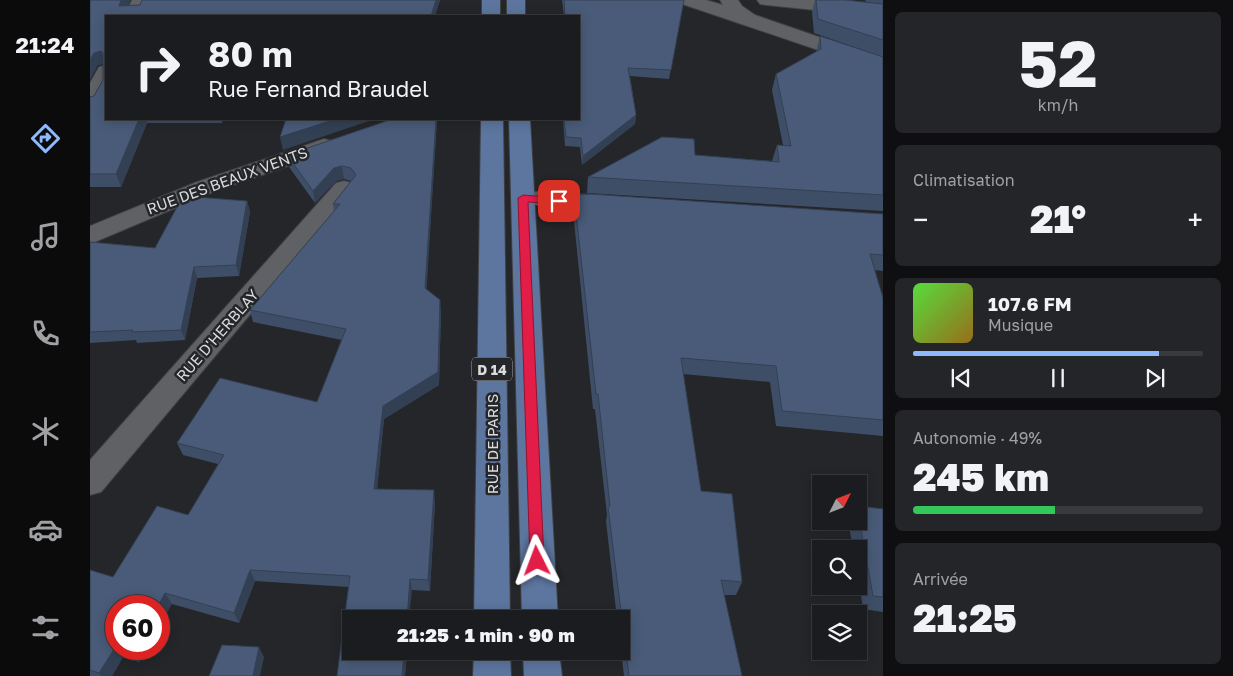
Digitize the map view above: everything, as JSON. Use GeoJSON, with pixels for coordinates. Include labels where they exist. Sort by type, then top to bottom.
{"type":"FeatureCollection","features":[{"type":"Feature","properties":{"kind":"main road"},"geometry":{"type":"LineString","coordinates":[[491,0],[491,15]]}},
{"type":"Feature","properties":{"kind":"main road"},"geometry":{"type":"LineString","coordinates":[[516,0],[516,15]]}},
{"type":"Feature","properties":{"kind":"main road","name":"RUE DE PARIS"},"geometry":{"type":"LineString","coordinates":[[492,120],[492,610]]}},
{"type":"Feature","properties":{"kind":"main road","name":"D 14"},"geometry":{"type":"LineString","coordinates":[[519,120],[540,610]]}},
{"type":"Feature","properties":{"kind":"main road"},"geometry":{"type":"LineString","coordinates":[[492,660],[492,676]]}},
{"type":"Feature","properties":{"kind":"main road"},"geometry":{"type":"LineString","coordinates":[[542,660],[543,676]]}},
{"type":"Feature","properties":{"kind":"street"},"geometry":{"type":"LineString","coordinates":[[134,15],[141,0]]}},
{"type":"Feature","properties":{"kind":"street"},"geometry":{"type":"LineString","coordinates":[[688,0],[883,66]]}},
{"type":"Feature","properties":{"kind":"street"},"geometry":{"type":"LineString","coordinates":[[729,0],[735,10],[748,19]]}},
{"type":"Feature","properties":{"kind":"street"},"geometry":{"type":"LineString","coordinates":[[766,0],[883,12]]}},
{"type":"Feature","properties":{"kind":"street"},"geometry":{"type":"LineString","coordinates":[[90,104],[105,73]]}},
{"type":"Feature","properties":{"kind":"street","name":"RUE DES BEAUX VENTS"},"geometry":{"type":"LineString","coordinates":[[90,236],[147,208],[187,192],[348,138]]}},
{"type":"Feature","properties":{"kind":"street","name":"RUE D'HERBLAY"},"geometry":{"type":"LineString","coordinates":[[90,482],[344,188]]}},
{"type":"Feature","properties":{"kind":"street"},"geometry":{"type":"LineString","coordinates":[[523,198],[636,206]]}},
{"type":"Feature","properties":{"kind":"building"},"geometry":{"type":"Polygon","coordinates":[[[90,0],[121,0],[119,6],[140,5],[142,0],[436,0],[431,15],[105,15],[105,120],[139,120],[116,174],[90,174],[90,97],[94,96],[103,80],[103,53],[101,51],[94,53],[90,60],[90,0]]]}},
{"type":"Feature","properties":{"kind":"building"},"geometry":{"type":"Polygon","coordinates":[[[564,0],[684,0],[671,70],[628,68],[636,115],[583,156],[581,138],[566,137],[564,120],[580,120],[580,15],[565,15],[564,0]]]}},
{"type":"Feature","properties":{"kind":"building"},"geometry":{"type":"Polygon","coordinates":[[[816,0],[845,0],[883,4],[883,40],[818,19],[816,0]]]}},
{"type":"Feature","properties":{"kind":"building"},"geometry":{"type":"Polygon","coordinates":[[[820,36],[883,57],[883,195],[588,177],[662,137],[694,139],[695,155],[779,162],[777,145],[791,146],[776,74],[821,49],[820,36]]]}},
{"type":"Feature","properties":{"kind":"building"},"geometry":{"type":"Polygon","coordinates":[[[286,120],[333,120],[280,137],[286,120]]]}},
{"type":"Feature","properties":{"kind":"building"},"geometry":{"type":"Polygon","coordinates":[[[389,120],[436,120],[425,288],[440,300],[438,372],[383,406],[374,489],[434,490],[428,580],[410,579],[408,610],[346,610],[350,576],[250,570],[234,613],[165,593],[164,595],[105,595],[105,660],[107,660],[99,673],[90,670],[90,570],[113,577],[157,506],[188,515],[224,455],[177,443],[220,378],[317,402],[346,329],[250,310],[340,204],[333,204],[356,175],[351,168],[342,166],[334,168],[313,191],[287,155],[389,120]]]}},
{"type":"Feature","properties":{"kind":"building"},"geometry":{"type":"Polygon","coordinates":[[[590,194],[883,214],[883,255],[870,254],[883,298],[883,420],[782,411],[776,366],[681,358],[701,491],[732,494],[742,582],[721,580],[742,676],[629,676],[627,660],[630,660],[630,610],[621,610],[608,507],[610,506],[598,394],[596,394],[574,195],[590,194]]]}},
{"type":"Feature","properties":{"kind":"building"},"geometry":{"type":"Polygon","coordinates":[[[183,196],[247,201],[236,265],[194,267],[181,330],[90,332],[90,242],[155,248],[183,196]]]}},
{"type":"Feature","properties":{"kind":"building"},"geometry":{"type":"Polygon","coordinates":[[[868,507],[883,509],[883,597],[873,596],[867,563],[867,540],[863,540],[861,530],[868,530],[868,507]]]}},
{"type":"Feature","properties":{"kind":"building"},"geometry":{"type":"Polygon","coordinates":[[[342,638],[342,660],[403,660],[402,676],[337,676],[342,638]]]}},
{"type":"Feature","properties":{"kind":"building"},"geometry":{"type":"Polygon","coordinates":[[[222,645],[259,647],[253,676],[209,676],[222,645]]]}},
{"type":"Feature","properties":{"kind":"route"},"geometry":{"type":"LineString","coordinates":[[537,561],[525,291],[523,198],[559,201]]}}]}
